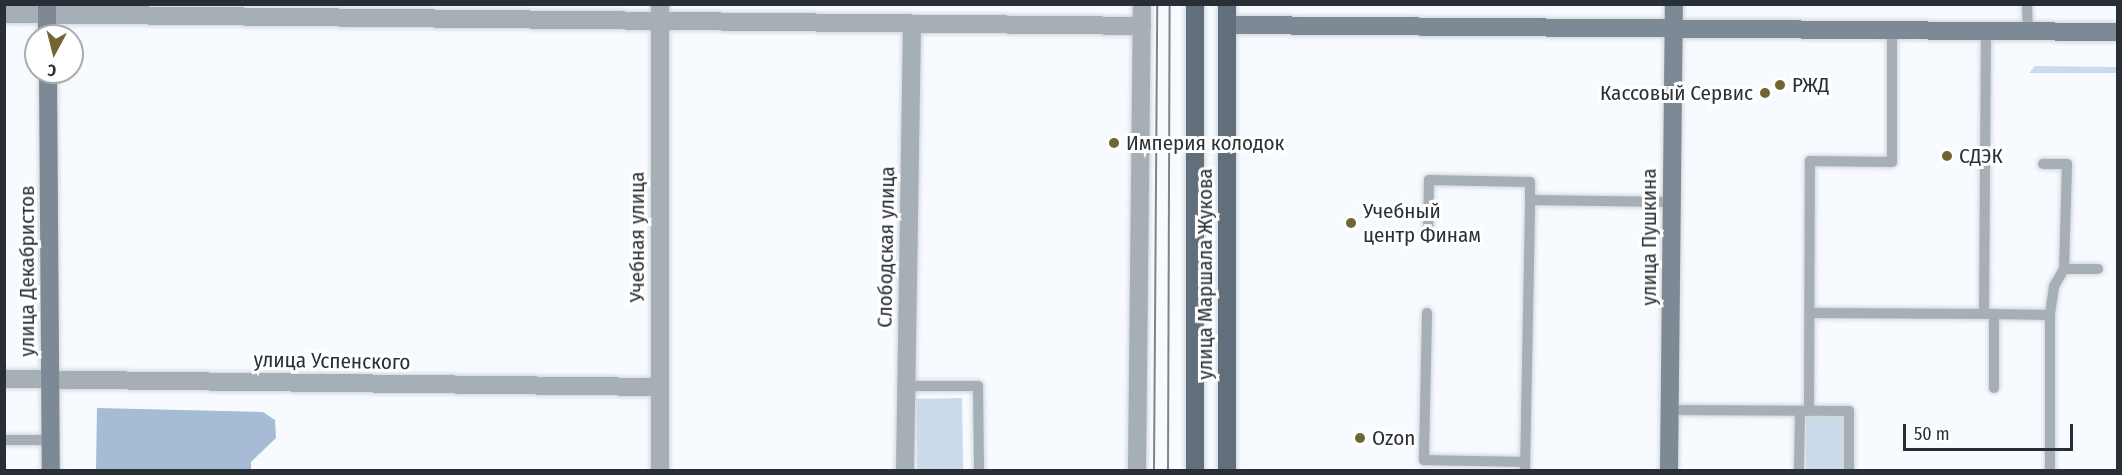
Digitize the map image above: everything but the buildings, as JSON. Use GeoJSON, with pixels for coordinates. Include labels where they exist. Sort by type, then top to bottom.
{"type":"FeatureCollection","features":[{"type":"Feature","properties":{"kind":"main road","name":"улица Маршала Жукова"},"geometry":{"type":"LineString","coordinates":[[1195,4],[1195,471]]}},
{"type":"Feature","properties":{"kind":"main road","name":"улица Маршала Жукова"},"geometry":{"type":"LineString","coordinates":[[1227,4],[1227,471]]}},
{"type":"Feature","properties":{"kind":"main road"},"geometry":{"type":"LineString","coordinates":[[1195,25],[1227,25]]}},
{"type":"Feature","properties":{"kind":"street"},"geometry":{"type":"LineString","coordinates":[[1137,471],[1136,378],[1142,4]]}},
{"type":"Feature","properties":{"kind":"street","name":"улица Пушкина"},"geometry":{"type":"LineString","coordinates":[[1669,471],[1674,4]]}},
{"type":"Feature","properties":{"kind":"street"},"geometry":{"type":"LineString","coordinates":[[4,14],[47,9],[660,13],[912,25],[1142,26]]}},
{"type":"Feature","properties":{"kind":"street","name":"Учебная улица"},"geometry":{"type":"LineString","coordinates":[[660,13],[660,471]]}},
{"type":"Feature","properties":{"kind":"street","name":"Слободская улица"},"geometry":{"type":"LineString","coordinates":[[905,471],[912,25]]}},
{"type":"Feature","properties":{"kind":"street"},"geometry":{"type":"LineString","coordinates":[[1227,25],[2118,32]]}},
{"type":"Feature","properties":{"kind":"street","name":"улица Декабристов"},"geometry":{"type":"LineString","coordinates":[[48,84],[51,471]]}},
{"type":"Feature","properties":{"kind":"street","name":"улица Успенского"},"geometry":{"type":"LineString","coordinates":[[4,379],[659,387]]}},
{"type":"Feature","properties":{"kind":"lane"},"geometry":{"type":"LineString","coordinates":[[2028,4],[2028,31]]}},
{"type":"Feature","properties":{"kind":"lane"},"geometry":{"type":"LineString","coordinates":[[1799,471],[1809,314],[1810,161],[1892,162],[1892,29]]}},
{"type":"Feature","properties":{"kind":"lane"},"geometry":{"type":"LineString","coordinates":[[1986,30],[1989,314],[1994,388]]}},
{"type":"Feature","properties":{"kind":"lane"},"geometry":{"type":"LineString","coordinates":[[2043,164],[2067,164],[2064,269],[2054,286],[2050,315],[2050,471]]}},
{"type":"Feature","properties":{"kind":"lane"},"geometry":{"type":"LineString","coordinates":[[1427,313],[1424,460],[1525,466],[1530,182],[1429,180],[1428,237]]}},
{"type":"Feature","properties":{"kind":"lane"},"geometry":{"type":"LineString","coordinates":[[1530,200],[1671,202]]}},
{"type":"Feature","properties":{"kind":"lane"},"geometry":{"type":"LineString","coordinates":[[2064,269],[2098,269]]}},
{"type":"Feature","properties":{"kind":"lane"},"geometry":{"type":"LineString","coordinates":[[1809,314],[2050,315]]}},
{"type":"Feature","properties":{"kind":"lane"},"geometry":{"type":"LineString","coordinates":[[907,386],[978,386],[979,471]]}},
{"type":"Feature","properties":{"kind":"lane"},"geometry":{"type":"LineString","coordinates":[[1670,410],[1849,411],[1849,471]]}},
{"type":"Feature","properties":{"kind":"lane"},"geometry":{"type":"LineString","coordinates":[[4,440],[50,440]]}},
{"type":"Feature","properties":{"kind":"shaded area"},"geometry":{"type":"Polygon","coordinates":[[[2035,66],[2117,67],[2117,73],[2029,73],[2035,66]]]}},
{"type":"Feature","properties":{"kind":"shaded area"},"geometry":{"type":"Polygon","coordinates":[[[962,398],[963,470],[917,470],[916,399],[962,398]]]}},
{"type":"Feature","properties":{"kind":"shaded area"},"geometry":{"type":"Polygon","coordinates":[[[97,408],[263,412],[275,420],[276,438],[251,462],[251,470],[96,470],[97,408]]]}},
{"type":"Feature","properties":{"kind":"shaded area"},"geometry":{"type":"Polygon","coordinates":[[[1806,416],[1844,416],[1844,470],[1806,470],[1806,416]]]}},
{"type":"Feature","properties":{"kind":"tram line"},"geometry":{"type":"LineString","coordinates":[[1154,470],[1157,4]]}},
{"type":"Feature","properties":{"kind":"tram line"},"geometry":{"type":"LineString","coordinates":[[1168,470],[1170,4]]}},
{"type":"Feature","properties":{"kind":"place","name":"РЖД"},"geometry":{"type":"Point","coordinates":[1780,85]}},
{"type":"Feature","properties":{"kind":"place","name":"Кассовый Сервис"},"geometry":{"type":"Point","coordinates":[1765,93]}},
{"type":"Feature","properties":{"kind":"place","name":"Империя колодок"},"geometry":{"type":"Point","coordinates":[1114,143]}},
{"type":"Feature","properties":{"kind":"place","name":"СДЭК"},"geometry":{"type":"Point","coordinates":[1947,156]}},
{"type":"Feature","properties":{"kind":"place","name":"Учебный центр Финам"},"geometry":{"type":"Point","coordinates":[1351,223]}},
{"type":"Feature","properties":{"kind":"place","name":"Ozon"},"geometry":{"type":"Point","coordinates":[1360,438]}}]}
